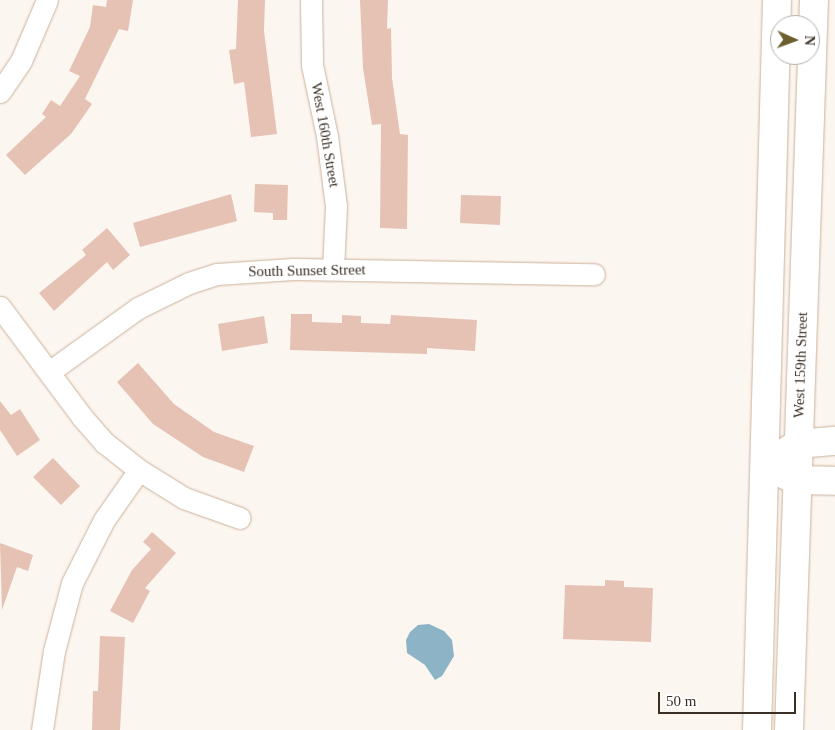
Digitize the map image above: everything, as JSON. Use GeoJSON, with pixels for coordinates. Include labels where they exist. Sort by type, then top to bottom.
{"type":"FeatureCollection","features":[{"type":"Feature","properties":{"kind":"main road"},"geometry":{"type":"LineString","coordinates":[[757,730],[778,0]]}},
{"type":"Feature","properties":{"kind":"main road","name":"West 159th Street"},"geometry":{"type":"LineString","coordinates":[[789,730],[796,480],[814,0]]}},
{"type":"Feature","properties":{"kind":"main road"},"geometry":{"type":"LineString","coordinates":[[764,466],[798,444],[835,441]]}},
{"type":"Feature","properties":{"kind":"main road"},"geometry":{"type":"LineString","coordinates":[[764,466],[796,480],[835,481]]}},
{"type":"Feature","properties":{"kind":"street"},"geometry":{"type":"LineString","coordinates":[[0,92],[21,62],[47,0]]}},
{"type":"Feature","properties":{"kind":"street","name":"West 160th Street"},"geometry":{"type":"LineString","coordinates":[[311,0],[312,65],[327,136],[336,206],[333,270]]}},
{"type":"Feature","properties":{"kind":"street","name":"South Sunset Street"},"geometry":{"type":"LineString","coordinates":[[49,372],[138,308],[189,283],[217,274],[250,270],[333,270],[594,274]]}},
{"type":"Feature","properties":{"kind":"street"},"geometry":{"type":"LineString","coordinates":[[0,307],[82,417],[105,443],[139,470],[184,498],[240,518]]}},
{"type":"Feature","properties":{"kind":"street"},"geometry":{"type":"LineString","coordinates":[[42,730],[54,651],[72,583],[104,520],[139,470]]}},
{"type":"Feature","properties":{"kind":"water"},"geometry":{"type":"Polygon","coordinates":[[[429,624],[444,631],[452,640],[454,656],[442,676],[435,680],[425,665],[407,653],[406,640],[410,632],[418,625],[429,624]]]}},
{"type":"Feature","properties":{"kind":"building"},"geometry":{"type":"Polygon","coordinates":[[[107,0],[133,0],[128,31],[119,29],[85,99],[92,104],[71,134],[25,175],[6,155],[46,117],[42,114],[51,100],[60,106],[80,76],[69,71],[90,27],[93,5],[106,7],[107,0]]]}},
{"type":"Feature","properties":{"kind":"building"},"geometry":{"type":"Polygon","coordinates":[[[238,0],[265,0],[264,31],[277,134],[251,137],[244,82],[234,84],[229,50],[236,49],[238,0]]]}},
{"type":"Feature","properties":{"kind":"building"},"geometry":{"type":"Polygon","coordinates":[[[360,0],[388,0],[387,29],[391,28],[392,78],[400,134],[408,135],[407,229],[380,228],[381,124],[372,125],[363,68],[360,0]]]}},
{"type":"Feature","properties":{"kind":"building"},"geometry":{"type":"Polygon","coordinates":[[[255,184],[288,185],[287,220],[273,220],[273,213],[254,212],[255,184]]]}},
{"type":"Feature","properties":{"kind":"building"},"geometry":{"type":"Polygon","coordinates":[[[231,194],[237,221],[140,247],[133,223],[231,194]]]}},
{"type":"Feature","properties":{"kind":"building"},"geometry":{"type":"Polygon","coordinates":[[[461,195],[501,196],[500,225],[460,223],[461,195]]]}},
{"type":"Feature","properties":{"kind":"building"},"geometry":{"type":"Polygon","coordinates":[[[107,228],[130,255],[113,270],[107,262],[54,311],[39,293],[86,255],[82,250],[107,228]]]}},
{"type":"Feature","properties":{"kind":"building"},"geometry":{"type":"Polygon","coordinates":[[[291,314],[312,314],[312,322],[342,323],[342,315],[361,316],[361,323],[390,324],[391,315],[477,320],[475,351],[427,348],[427,354],[290,350],[291,314]]]}},
{"type":"Feature","properties":{"kind":"building"},"geometry":{"type":"Polygon","coordinates":[[[264,316],[268,343],[222,351],[218,324],[264,316]]]}},
{"type":"Feature","properties":{"kind":"building"},"geometry":{"type":"Polygon","coordinates":[[[138,363],[174,404],[214,432],[254,446],[244,472],[203,457],[153,424],[117,382],[138,363]]]}},
{"type":"Feature","properties":{"kind":"building"},"geometry":{"type":"Polygon","coordinates":[[[0,401],[11,415],[20,409],[40,440],[17,456],[0,430],[0,401]]]}},
{"type":"Feature","properties":{"kind":"building"},"geometry":{"type":"Polygon","coordinates":[[[53,458],[80,486],[61,505],[33,477],[53,458]]]}},
{"type":"Feature","properties":{"kind":"building"},"geometry":{"type":"Polygon","coordinates":[[[152,532],[176,553],[145,588],[150,591],[133,623],[110,611],[132,570],[151,549],[143,542],[152,532]]]}},
{"type":"Feature","properties":{"kind":"building"},"geometry":{"type":"Polygon","coordinates":[[[0,543],[33,555],[28,571],[17,567],[2,610],[0,543]]]}},
{"type":"Feature","properties":{"kind":"building"},"geometry":{"type":"Polygon","coordinates":[[[605,580],[624,581],[624,587],[653,588],[651,642],[563,639],[565,585],[605,586],[605,580]]]}},
{"type":"Feature","properties":{"kind":"building"},"geometry":{"type":"Polygon","coordinates":[[[100,636],[125,637],[120,730],[92,730],[93,691],[98,691],[100,636]]]}}]}
